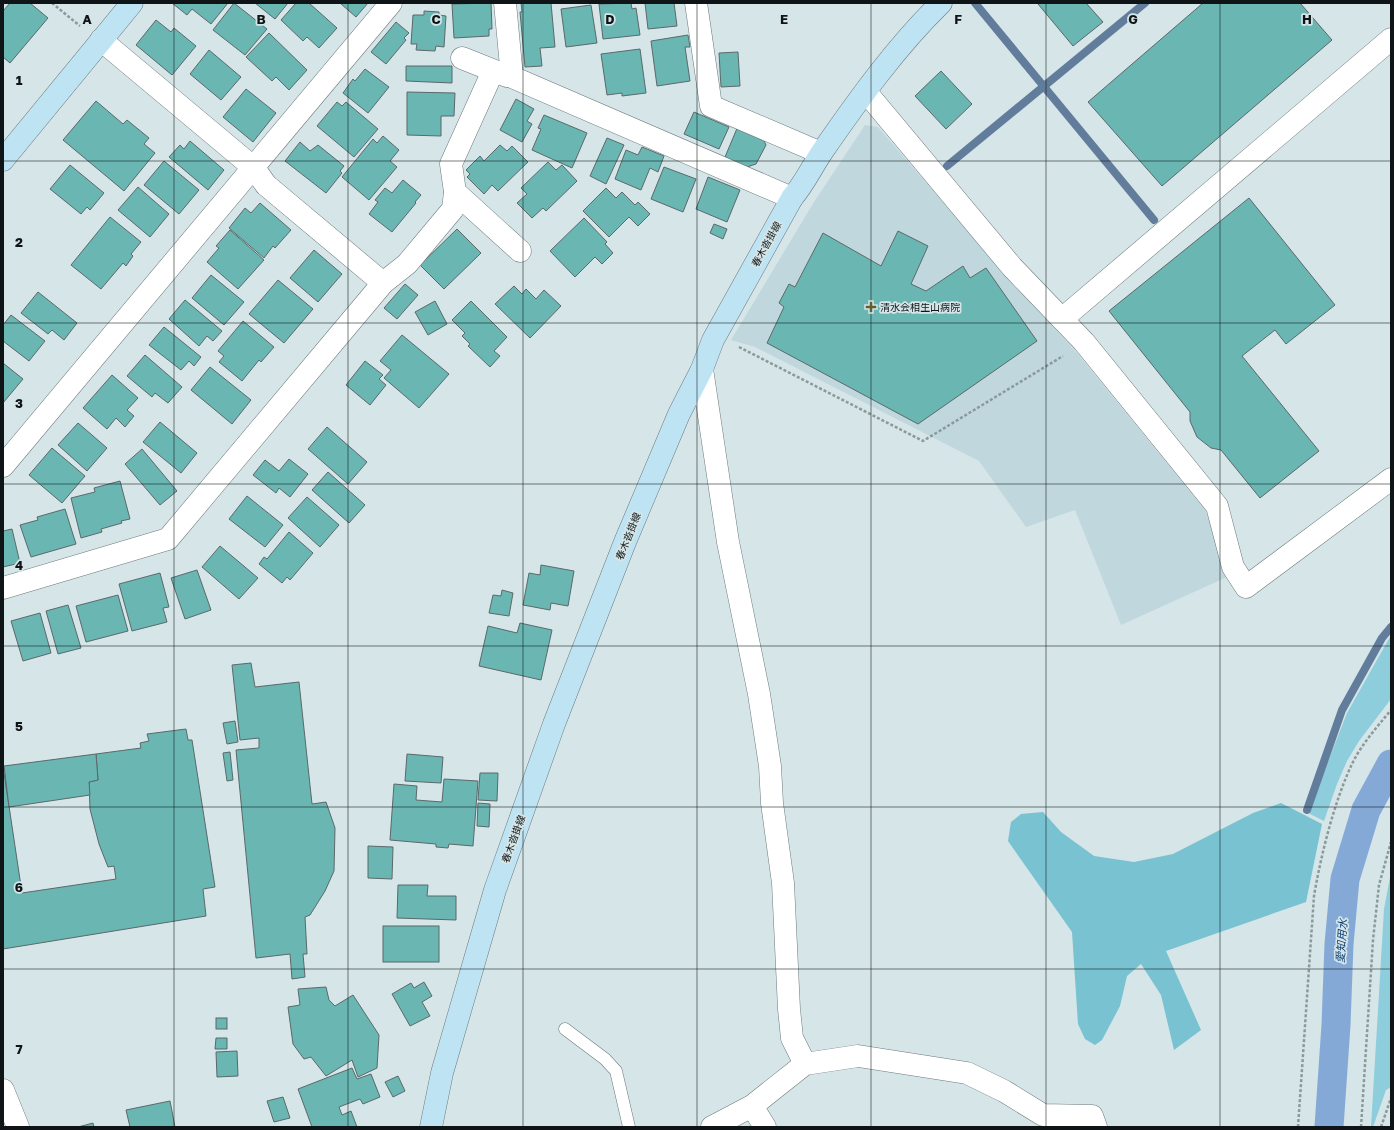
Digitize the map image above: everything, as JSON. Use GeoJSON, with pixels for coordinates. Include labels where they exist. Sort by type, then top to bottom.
{"type":"FeatureCollection","features":[{"type":"Feature","properties":{"kind":"main road"},"geometry":{"type":"LineString","coordinates":[[3,160],[93,35],[132,3]]}},
{"type":"Feature","properties":{"kind":"main road","name":"春木沓掛線"},"geometry":{"type":"LineString","coordinates":[[431,1127],[442,1073],[495,890],[551,732],[625,542],[678,414],[702,369],[713,340],[792,198],[800,190],[822,153],[866,92],[917,26],[942,3]]}},
{"type":"Feature","properties":{"kind":"street"},"geometry":{"type":"LineString","coordinates":[[3,466],[391,3]]}},
{"type":"Feature","properties":{"kind":"street"},"geometry":{"type":"LineString","coordinates":[[3,588],[168,539],[383,283],[407,264],[453,209],[455,192],[451,164],[503,74],[505,3]]}},
{"type":"Feature","properties":{"kind":"street"},"geometry":{"type":"LineString","coordinates":[[696,3],[711,106],[822,153]]}},
{"type":"Feature","properties":{"kind":"street"},"geometry":{"type":"LineString","coordinates":[[93,35],[254,168],[266,184],[383,283]]}},
{"type":"Feature","properties":{"kind":"street"},"geometry":{"type":"LineString","coordinates":[[1062,319],[1391,39]]}},
{"type":"Feature","properties":{"kind":"street"},"geometry":{"type":"LineString","coordinates":[[462,58],[503,74],[792,198]]}},
{"type":"Feature","properties":{"kind":"street"},"geometry":{"type":"LineString","coordinates":[[866,92],[1012,267],[1084,342],[1217,506],[1233,566],[1246,587],[1391,479]]}},
{"type":"Feature","properties":{"kind":"street"},"geometry":{"type":"LineString","coordinates":[[455,192],[520,251]]}},
{"type":"Feature","properties":{"kind":"street"},"geometry":{"type":"LineString","coordinates":[[702,369],[728,542],[759,694],[770,766],[772,803],[782,883],[792,1038],[805,1064]]}},
{"type":"Feature","properties":{"kind":"street"},"geometry":{"type":"LineString","coordinates":[[712,1127],[752,1106],[805,1064],[858,1056],[967,1073],[1004,1091],[1043,1115],[1092,1116],[1096,1127]]}},
{"type":"Feature","properties":{"kind":"street"},"geometry":{"type":"LineString","coordinates":[[3,1090],[18,1127]]}},
{"type":"Feature","properties":{"kind":"street"},"geometry":{"type":"LineString","coordinates":[[752,1106],[765,1127]]}},
{"type":"Feature","properties":{"kind":"lane"},"geometry":{"type":"LineString","coordinates":[[565,1029],[605,1059],[616,1071],[629,1127]]}},
{"type":"Feature","properties":{"kind":"path"},"geometry":{"type":"LineString","coordinates":[[52,3],[93,35]]}},
{"type":"Feature","properties":{"kind":"path"},"geometry":{"type":"LineString","coordinates":[[713,340],[744,348],[923,441],[1084,342]]}},
{"type":"Feature","properties":{"kind":"path"},"geometry":{"type":"LineString","coordinates":[[1298,1127],[1314,896],[1320,861],[1352,764],[1366,741],[1391,710]]}},
{"type":"Feature","properties":{"kind":"path"},"geometry":{"type":"LineString","coordinates":[[1361,1127],[1373,948],[1379,885],[1391,842]]}},
{"type":"Feature","properties":{"kind":"path"},"geometry":{"type":"LineString","coordinates":[[1381,1127],[1391,1098]]}},
{"type":"Feature","properties":{"kind":"shaded area"},"geometry":{"type":"Polygon","coordinates":[[[865,125],[878,127],[1008,278],[1077,353],[1205,510],[1226,566],[1227,577],[1121,625],[1075,510],[1026,527],[979,461],[755,347],[731,340],[814,202],[865,125]]]}},
{"type":"Feature","properties":{"kind":"shaded area"},"geometry":{"type":"Polygon","coordinates":[[[1391,635],[1391,699],[1359,741],[1347,761],[1324,821],[1308,813],[1347,713],[1391,635]]]}},
{"type":"Feature","properties":{"kind":"shaded area"},"geometry":{"type":"Polygon","coordinates":[[[1281,803],[1322,824],[1306,902],[1166,951],[1201,1030],[1174,1050],[1161,995],[1141,964],[1127,976],[1120,1006],[1102,1040],[1095,1045],[1085,1039],[1078,1024],[1072,932],[1008,841],[1011,822],[1021,814],[1043,812],[1061,832],[1094,856],[1134,862],[1173,854],[1253,813],[1281,803]]]}},
{"type":"Feature","properties":{"kind":"shaded area"},"geometry":{"type":"Polygon","coordinates":[[[1391,872],[1391,1087],[1386,1090],[1373,1127],[1371,1127],[1384,909],[1391,872]]]}},
{"type":"Feature","properties":{"kind":"building"},"geometry":{"type":"Polygon","coordinates":[[[10,3],[30,3],[48,18],[10,63],[3,57],[3,11],[10,3]]]}},
{"type":"Feature","properties":{"kind":"building"},"geometry":{"type":"Polygon","coordinates":[[[172,3],[228,3],[211,24],[192,9],[187,15],[172,3]]]}},
{"type":"Feature","properties":{"kind":"building"},"geometry":{"type":"Polygon","coordinates":[[[234,3],[267,29],[245,55],[213,30],[234,3]]]}},
{"type":"Feature","properties":{"kind":"building"},"geometry":{"type":"Polygon","coordinates":[[[255,3],[288,3],[275,19],[255,3]]]}},
{"type":"Feature","properties":{"kind":"building"},"geometry":{"type":"Polygon","coordinates":[[[296,3],[309,3],[337,28],[319,48],[307,37],[303,41],[281,20],[296,3]]]}},
{"type":"Feature","properties":{"kind":"building"},"geometry":{"type":"Polygon","coordinates":[[[340,3],[368,3],[356,17],[340,3]]]}},
{"type":"Feature","properties":{"kind":"building"},"geometry":{"type":"Polygon","coordinates":[[[491,3],[492,29],[489,29],[489,36],[454,38],[452,4],[491,3]]]}},
{"type":"Feature","properties":{"kind":"building"},"geometry":{"type":"Polygon","coordinates":[[[521,3],[551,3],[555,47],[540,48],[542,66],[525,67],[520,12],[522,12],[521,3]]]}},
{"type":"Feature","properties":{"kind":"building"},"geometry":{"type":"Polygon","coordinates":[[[631,3],[632,9],[636,8],[640,35],[603,39],[599,4],[631,3]]]}},
{"type":"Feature","properties":{"kind":"building"},"geometry":{"type":"Polygon","coordinates":[[[645,3],[674,3],[677,26],[648,29],[645,3]]]}},
{"type":"Feature","properties":{"kind":"building"},"geometry":{"type":"Polygon","coordinates":[[[1086,3],[1103,22],[1073,46],[1038,4],[1086,3]]]}},
{"type":"Feature","properties":{"kind":"building"},"geometry":{"type":"Polygon","coordinates":[[[1203,3],[1300,3],[1332,40],[1162,186],[1088,102],[1203,3]]]}},
{"type":"Feature","properties":{"kind":"building"},"geometry":{"type":"Polygon","coordinates":[[[591,5],[597,43],[566,47],[561,9],[591,5]]]}},
{"type":"Feature","properties":{"kind":"building"},"geometry":{"type":"Polygon","coordinates":[[[424,11],[439,12],[439,15],[446,16],[444,47],[436,46],[435,51],[416,50],[417,44],[411,44],[413,15],[424,15],[424,11]]]}},
{"type":"Feature","properties":{"kind":"building"},"geometry":{"type":"Polygon","coordinates":[[[156,20],[171,32],[174,28],[196,46],[172,75],[136,45],[156,20]]]}},
{"type":"Feature","properties":{"kind":"building"},"geometry":{"type":"Polygon","coordinates":[[[396,22],[409,33],[404,38],[406,40],[386,64],[371,52],[396,22]]]}},
{"type":"Feature","properties":{"kind":"building"},"geometry":{"type":"Polygon","coordinates":[[[269,33],[307,70],[289,90],[276,77],[272,81],[246,57],[269,33]]]}},
{"type":"Feature","properties":{"kind":"building"},"geometry":{"type":"Polygon","coordinates":[[[688,35],[690,47],[685,47],[690,81],[657,86],[651,41],[688,35]]]}},
{"type":"Feature","properties":{"kind":"building"},"geometry":{"type":"Polygon","coordinates":[[[640,49],[646,93],[622,96],[622,93],[607,95],[601,54],[640,49]]]}},
{"type":"Feature","properties":{"kind":"building"},"geometry":{"type":"Polygon","coordinates":[[[209,50],[241,77],[221,100],[190,74],[209,50]]]}},
{"type":"Feature","properties":{"kind":"building"},"geometry":{"type":"Polygon","coordinates":[[[738,52],[740,86],[721,87],[719,53],[738,52]]]}},
{"type":"Feature","properties":{"kind":"building"},"geometry":{"type":"Polygon","coordinates":[[[406,66],[452,66],[452,83],[406,81],[406,66]]]}},
{"type":"Feature","properties":{"kind":"building"},"geometry":{"type":"Polygon","coordinates":[[[365,69],[389,87],[368,113],[343,93],[353,79],[355,81],[365,69]]]}},
{"type":"Feature","properties":{"kind":"building"},"geometry":{"type":"Polygon","coordinates":[[[941,71],[972,104],[946,129],[915,96],[941,71]]]}},
{"type":"Feature","properties":{"kind":"building"},"geometry":{"type":"Polygon","coordinates":[[[246,89],[276,113],[253,142],[223,117],[246,89]]]}},
{"type":"Feature","properties":{"kind":"building"},"geometry":{"type":"Polygon","coordinates":[[[407,92],[455,93],[454,116],[441,116],[441,136],[407,135],[407,92]]]}},
{"type":"Feature","properties":{"kind":"building"},"geometry":{"type":"Polygon","coordinates":[[[516,99],[534,109],[527,121],[532,124],[522,142],[500,130],[516,99]]]}},
{"type":"Feature","properties":{"kind":"building"},"geometry":{"type":"Polygon","coordinates":[[[96,101],[123,124],[127,120],[149,138],[144,144],[155,153],[124,191],[63,140],[96,101]]]}},
{"type":"Feature","properties":{"kind":"building"},"geometry":{"type":"Polygon","coordinates":[[[337,102],[342,106],[346,102],[378,129],[354,157],[317,126],[337,102]]]}},
{"type":"Feature","properties":{"kind":"building"},"geometry":{"type":"Polygon","coordinates":[[[694,112],[729,127],[719,149],[684,134],[694,112]]]}},
{"type":"Feature","properties":{"kind":"building"},"geometry":{"type":"Polygon","coordinates":[[[544,115],[587,133],[572,168],[532,150],[541,129],[538,128],[544,115]]]}},
{"type":"Feature","properties":{"kind":"building"},"geometry":{"type":"Polygon","coordinates":[[[738,126],[761,135],[766,145],[756,164],[747,167],[725,157],[738,126]]]}},
{"type":"Feature","properties":{"kind":"building"},"geometry":{"type":"Polygon","coordinates":[[[383,136],[399,150],[390,161],[397,167],[369,200],[342,177],[373,139],[377,143],[383,136]]]}},
{"type":"Feature","properties":{"kind":"building"},"geometry":{"type":"Polygon","coordinates":[[[607,138],[624,145],[606,184],[590,176],[607,138]]]}},
{"type":"Feature","properties":{"kind":"building"},"geometry":{"type":"Polygon","coordinates":[[[190,141],[224,170],[208,190],[169,157],[180,145],[184,149],[190,141]]]}},
{"type":"Feature","properties":{"kind":"building"},"geometry":{"type":"Polygon","coordinates":[[[300,142],[310,151],[318,145],[344,166],[340,171],[342,173],[326,193],[285,161],[300,142]]]}},
{"type":"Feature","properties":{"kind":"building"},"geometry":{"type":"Polygon","coordinates":[[[500,145],[507,151],[512,146],[528,162],[498,191],[492,185],[484,194],[467,177],[470,174],[466,170],[480,156],[484,161],[500,145]]]}},
{"type":"Feature","properties":{"kind":"building"},"geometry":{"type":"Polygon","coordinates":[[[642,147],[664,156],[658,172],[650,168],[641,190],[615,179],[626,150],[638,155],[642,147]]]}},
{"type":"Feature","properties":{"kind":"building"},"geometry":{"type":"Polygon","coordinates":[[[164,161],[199,190],[179,214],[144,185],[164,161]]]}},
{"type":"Feature","properties":{"kind":"building"},"geometry":{"type":"Polygon","coordinates":[[[548,162],[556,170],[562,165],[577,181],[546,211],[543,208],[532,218],[517,203],[527,194],[521,188],[548,162]]]}},
{"type":"Feature","properties":{"kind":"building"},"geometry":{"type":"Polygon","coordinates":[[[70,165],[104,193],[90,210],[87,207],[81,214],[50,189],[70,165]]]}},
{"type":"Feature","properties":{"kind":"building"},"geometry":{"type":"Polygon","coordinates":[[[664,167],[696,179],[683,212],[651,199],[664,167]]]}},
{"type":"Feature","properties":{"kind":"building"},"geometry":{"type":"Polygon","coordinates":[[[708,177],[740,190],[727,222],[696,209],[708,177]]]}},
{"type":"Feature","properties":{"kind":"building"},"geometry":{"type":"Polygon","coordinates":[[[403,180],[421,195],[392,232],[369,214],[378,202],[375,200],[385,188],[392,193],[403,180]]]}},
{"type":"Feature","properties":{"kind":"building"},"geometry":{"type":"Polygon","coordinates":[[[138,187],[169,214],[150,237],[118,210],[138,187]]]}},
{"type":"Feature","properties":{"kind":"building"},"geometry":{"type":"Polygon","coordinates":[[[606,188],[616,198],[622,192],[635,205],[638,202],[650,214],[638,226],[629,217],[609,237],[583,211],[606,188]]]}},
{"type":"Feature","properties":{"kind":"building"},"geometry":{"type":"Polygon","coordinates":[[[1249,198],[1335,305],[1286,344],[1275,330],[1242,356],[1319,451],[1260,498],[1221,450],[1211,448],[1197,437],[1190,421],[1190,412],[1109,311],[1249,198]]]}},
{"type":"Feature","properties":{"kind":"building"},"geometry":{"type":"Polygon","coordinates":[[[260,203],[291,230],[275,248],[273,246],[264,258],[229,228],[245,208],[251,213],[260,203]]]}},
{"type":"Feature","properties":{"kind":"building"},"geometry":{"type":"Polygon","coordinates":[[[110,217],[141,242],[131,254],[133,256],[126,266],[123,263],[101,289],[71,265],[110,217]]]}},
{"type":"Feature","properties":{"kind":"building"},"geometry":{"type":"Polygon","coordinates":[[[584,218],[607,242],[605,244],[613,253],[602,264],[595,257],[575,277],[550,251],[584,218]]]}},
{"type":"Feature","properties":{"kind":"building"},"geometry":{"type":"Polygon","coordinates":[[[714,224],[727,229],[723,239],[710,233],[714,224]]]}},
{"type":"Feature","properties":{"kind":"building"},"geometry":{"type":"Polygon","coordinates":[[[457,229],[481,253],[444,289],[420,265],[457,229]]]}},
{"type":"Feature","properties":{"kind":"building"},"geometry":{"type":"Polygon","coordinates":[[[230,230],[264,260],[238,289],[207,262],[219,248],[216,246],[230,230]]]}},
{"type":"Feature","properties":{"kind":"building"},"geometry":{"type":"Polygon","coordinates":[[[898,231],[928,246],[911,284],[926,291],[963,266],[970,278],[986,268],[1037,341],[918,424],[767,343],[784,307],[779,303],[789,284],[795,287],[823,233],[881,266],[898,231]]]}},
{"type":"Feature","properties":{"kind":"building"},"geometry":{"type":"Polygon","coordinates":[[[314,250],[342,274],[318,302],[290,278],[314,250]]]}},
{"type":"Feature","properties":{"kind":"building"},"geometry":{"type":"Polygon","coordinates":[[[211,275],[244,302],[224,325],[192,298],[211,275]]]}},
{"type":"Feature","properties":{"kind":"building"},"geometry":{"type":"Polygon","coordinates":[[[278,280],[313,309],[284,343],[249,314],[278,280]]]}},
{"type":"Feature","properties":{"kind":"building"},"geometry":{"type":"Polygon","coordinates":[[[405,284],[418,295],[397,319],[384,308],[405,284]]]}},
{"type":"Feature","properties":{"kind":"building"},"geometry":{"type":"Polygon","coordinates":[[[514,286],[522,294],[526,289],[536,299],[544,290],[561,306],[530,338],[495,304],[514,286]]]}},
{"type":"Feature","properties":{"kind":"building"},"geometry":{"type":"Polygon","coordinates":[[[38,292],[77,323],[64,340],[52,330],[48,334],[21,313],[38,292]]]}},
{"type":"Feature","properties":{"kind":"building"},"geometry":{"type":"Polygon","coordinates":[[[185,300],[222,331],[213,341],[207,336],[199,346],[169,319],[185,300]]]}},
{"type":"Feature","properties":{"kind":"building"},"geometry":{"type":"Polygon","coordinates":[[[435,301],[447,324],[428,335],[415,312],[435,301]]]}},
{"type":"Feature","properties":{"kind":"building"},"geometry":{"type":"Polygon","coordinates":[[[471,301],[507,337],[494,351],[500,356],[490,367],[468,346],[470,344],[462,336],[465,333],[452,320],[471,301]]]}},
{"type":"Feature","properties":{"kind":"building"},"geometry":{"type":"Polygon","coordinates":[[[11,315],[45,341],[29,361],[3,341],[3,325],[11,315]]]}},
{"type":"Feature","properties":{"kind":"building"},"geometry":{"type":"Polygon","coordinates":[[[243,321],[274,347],[261,362],[259,360],[242,381],[219,362],[224,356],[218,351],[243,321]]]}},
{"type":"Feature","properties":{"kind":"building"},"geometry":{"type":"Polygon","coordinates":[[[164,327],[201,357],[194,366],[189,361],[181,370],[149,345],[164,327]]]}},
{"type":"Feature","properties":{"kind":"building"},"geometry":{"type":"Polygon","coordinates":[[[402,335],[449,374],[419,408],[384,378],[391,370],[380,361],[402,335]]]}},
{"type":"Feature","properties":{"kind":"building"},"geometry":{"type":"Polygon","coordinates":[[[145,355],[182,387],[168,403],[155,393],[152,397],[127,376],[145,355]]]}},
{"type":"Feature","properties":{"kind":"building"},"geometry":{"type":"Polygon","coordinates":[[[365,361],[383,375],[379,379],[386,385],[370,405],[346,385],[365,361]]]}},
{"type":"Feature","properties":{"kind":"building"},"geometry":{"type":"Polygon","coordinates":[[[3,363],[23,379],[3,403],[3,363]]]}},
{"type":"Feature","properties":{"kind":"building"},"geometry":{"type":"Polygon","coordinates":[[[210,367],[251,400],[232,424],[191,390],[210,367]]]}},
{"type":"Feature","properties":{"kind":"building"},"geometry":{"type":"Polygon","coordinates":[[[112,375],[138,398],[127,410],[134,416],[125,427],[116,418],[107,429],[83,408],[112,375]]]}},
{"type":"Feature","properties":{"kind":"building"},"geometry":{"type":"Polygon","coordinates":[[[160,422],[197,453],[181,473],[143,442],[160,422]]]}},
{"type":"Feature","properties":{"kind":"building"},"geometry":{"type":"Polygon","coordinates":[[[78,423],[107,448],[87,471],[58,445],[78,423]]]}},
{"type":"Feature","properties":{"kind":"building"},"geometry":{"type":"Polygon","coordinates":[[[327,427],[367,462],[348,484],[308,449],[327,427]]]}},
{"type":"Feature","properties":{"kind":"building"},"geometry":{"type":"Polygon","coordinates":[[[52,448],[85,476],[62,503],[29,475],[52,448]]]}},
{"type":"Feature","properties":{"kind":"building"},"geometry":{"type":"Polygon","coordinates":[[[142,449],[177,491],[160,505],[125,464],[142,449]]]}},
{"type":"Feature","properties":{"kind":"building"},"geometry":{"type":"Polygon","coordinates":[[[289,459],[308,474],[290,497],[279,488],[276,493],[253,475],[265,460],[279,471],[289,459]]]}},
{"type":"Feature","properties":{"kind":"building"},"geometry":{"type":"Polygon","coordinates":[[[328,472],[365,505],[349,523],[312,490],[328,472]]]}},
{"type":"Feature","properties":{"kind":"building"},"geometry":{"type":"Polygon","coordinates":[[[120,481],[130,519],[101,529],[102,532],[81,538],[71,498],[95,492],[94,488],[120,481]]]}},
{"type":"Feature","properties":{"kind":"building"},"geometry":{"type":"Polygon","coordinates":[[[247,496],[283,525],[265,547],[229,519],[247,496]]]}},
{"type":"Feature","properties":{"kind":"building"},"geometry":{"type":"Polygon","coordinates":[[[307,497],[339,525],[320,547],[288,518],[307,497]]]}},
{"type":"Feature","properties":{"kind":"building"},"geometry":{"type":"Polygon","coordinates":[[[65,509],[76,544],[31,557],[20,525],[38,520],[37,517],[65,509]]]}},
{"type":"Feature","properties":{"kind":"building"},"geometry":{"type":"Polygon","coordinates":[[[12,529],[20,563],[3,567],[3,531],[12,529]]]}},
{"type":"Feature","properties":{"kind":"building"},"geometry":{"type":"Polygon","coordinates":[[[289,532],[313,553],[290,580],[287,577],[282,583],[259,564],[264,557],[267,559],[289,532]]]}},
{"type":"Feature","properties":{"kind":"building"},"geometry":{"type":"Polygon","coordinates":[[[220,546],[258,578],[239,599],[202,567],[220,546]]]}},
{"type":"Feature","properties":{"kind":"building"},"geometry":{"type":"Polygon","coordinates":[[[541,565],[574,571],[568,606],[551,603],[550,610],[523,605],[529,573],[540,575],[541,565]]]}},
{"type":"Feature","properties":{"kind":"building"},"geometry":{"type":"Polygon","coordinates":[[[197,570],[211,610],[185,619],[171,578],[197,570]]]}},
{"type":"Feature","properties":{"kind":"building"},"geometry":{"type":"Polygon","coordinates":[[[160,573],[169,607],[163,608],[167,622],[132,631],[119,584],[160,573]]]}},
{"type":"Feature","properties":{"kind":"building"},"geometry":{"type":"Polygon","coordinates":[[[502,590],[513,593],[509,616],[489,613],[493,595],[501,596],[502,590]]]}},
{"type":"Feature","properties":{"kind":"building"},"geometry":{"type":"Polygon","coordinates":[[[118,595],[128,631],[86,642],[76,606],[118,595]]]}},
{"type":"Feature","properties":{"kind":"building"},"geometry":{"type":"Polygon","coordinates":[[[68,605],[81,648],[58,654],[46,611],[68,605]]]}},
{"type":"Feature","properties":{"kind":"building"},"geometry":{"type":"Polygon","coordinates":[[[40,613],[51,653],[23,661],[11,621],[40,613]]]}},
{"type":"Feature","properties":{"kind":"building"},"geometry":{"type":"Polygon","coordinates":[[[520,623],[552,630],[541,680],[479,666],[488,626],[517,633],[520,623]]]}},
{"type":"Feature","properties":{"kind":"building"},"geometry":{"type":"Polygon","coordinates":[[[251,663],[255,687],[299,682],[312,804],[326,802],[335,828],[334,871],[325,891],[310,915],[305,917],[307,954],[303,954],[305,977],[292,979],[290,954],[256,958],[236,750],[259,748],[259,738],[240,740],[232,665],[251,663]]]}},
{"type":"Feature","properties":{"kind":"building"},"geometry":{"type":"Polygon","coordinates":[[[235,721],[238,742],[227,744],[223,723],[235,721]]]}},
{"type":"Feature","properties":{"kind":"building"},"geometry":{"type":"Polygon","coordinates":[[[186,729],[188,740],[192,740],[215,887],[203,889],[206,916],[3,949],[3,766],[22,893],[116,879],[114,866],[108,867],[99,844],[90,809],[89,782],[98,780],[96,754],[141,748],[140,743],[149,741],[147,734],[186,729]]]}},
{"type":"Feature","properties":{"kind":"building"},"geometry":{"type":"Polygon","coordinates":[[[230,752],[233,780],[227,781],[223,753],[230,752]]]}},
{"type":"Feature","properties":{"kind":"building"},"geometry":{"type":"Polygon","coordinates":[[[96,754],[98,780],[89,782],[90,795],[9,807],[4,766],[96,754]]]}},
{"type":"Feature","properties":{"kind":"building"},"geometry":{"type":"Polygon","coordinates":[[[407,754],[443,757],[441,783],[405,781],[407,754]]]}},
{"type":"Feature","properties":{"kind":"building"},"geometry":{"type":"Polygon","coordinates":[[[480,773],[498,773],[497,801],[478,800],[480,773]]]}},
{"type":"Feature","properties":{"kind":"building"},"geometry":{"type":"Polygon","coordinates":[[[444,779],[478,781],[473,846],[449,844],[448,848],[436,847],[436,844],[390,840],[394,784],[417,786],[416,800],[442,802],[444,779]]]}},
{"type":"Feature","properties":{"kind":"building"},"geometry":{"type":"Polygon","coordinates":[[[478,803],[490,804],[489,827],[477,826],[478,803]]]}},
{"type":"Feature","properties":{"kind":"building"},"geometry":{"type":"Polygon","coordinates":[[[368,846],[393,847],[392,879],[368,878],[368,846]]]}},
{"type":"Feature","properties":{"kind":"building"},"geometry":{"type":"Polygon","coordinates":[[[398,885],[428,885],[427,896],[456,896],[456,920],[397,918],[398,885]]]}},
{"type":"Feature","properties":{"kind":"building"},"geometry":{"type":"Polygon","coordinates":[[[383,926],[439,926],[439,962],[383,962],[383,926]]]}},
{"type":"Feature","properties":{"kind":"building"},"geometry":{"type":"Polygon","coordinates":[[[424,982],[432,996],[422,1002],[430,1016],[410,1026],[392,994],[411,983],[414,988],[424,982]]]}},
{"type":"Feature","properties":{"kind":"building"},"geometry":{"type":"Polygon","coordinates":[[[326,987],[329,1000],[335,1006],[353,995],[379,1035],[377,1068],[358,1077],[352,1060],[326,1076],[311,1057],[304,1059],[293,1044],[288,1007],[300,1005],[298,989],[326,987]]]}},
{"type":"Feature","properties":{"kind":"building"},"geometry":{"type":"Polygon","coordinates":[[[216,1018],[227,1018],[227,1029],[216,1029],[216,1018]]]}},
{"type":"Feature","properties":{"kind":"building"},"geometry":{"type":"Polygon","coordinates":[[[216,1038],[227,1038],[227,1049],[215,1049],[216,1038]]]}},
{"type":"Feature","properties":{"kind":"building"},"geometry":{"type":"Polygon","coordinates":[[[237,1051],[238,1076],[217,1077],[216,1052],[237,1051]]]}},
{"type":"Feature","properties":{"kind":"building"},"geometry":{"type":"Polygon","coordinates":[[[352,1068],[357,1079],[371,1074],[380,1097],[363,1104],[360,1099],[339,1107],[342,1115],[351,1111],[357,1127],[312,1127],[298,1089],[352,1068]]]}},
{"type":"Feature","properties":{"kind":"building"},"geometry":{"type":"Polygon","coordinates":[[[398,1076],[405,1091],[393,1097],[385,1082],[398,1076]]]}},
{"type":"Feature","properties":{"kind":"building"},"geometry":{"type":"Polygon","coordinates":[[[283,1097],[290,1118],[274,1122],[267,1101],[283,1097]]]}},
{"type":"Feature","properties":{"kind":"building"},"geometry":{"type":"Polygon","coordinates":[[[170,1101],[175,1127],[130,1127],[126,1110],[170,1101]]]}},
{"type":"Feature","properties":{"kind":"building"},"geometry":{"type":"Polygon","coordinates":[[[93,1123],[94,1127],[78,1127],[93,1123]]]}},
{"type":"Feature","properties":{"kind":"waterway"},"geometry":{"type":"LineString","coordinates":[[975,3],[1154,220]]}},
{"type":"Feature","properties":{"kind":"waterway"},"geometry":{"type":"LineString","coordinates":[[947,166],[1145,3]]}},
{"type":"Feature","properties":{"kind":"waterway"},"geometry":{"type":"LineString","coordinates":[[1307,810],[1342,710],[1382,638],[1391,627]]}},
{"type":"Feature","properties":{"kind":"waterway","name":"愛知用水"},"geometry":{"type":"LineString","coordinates":[[1329,1127],[1336,1025],[1339,944],[1345,879],[1366,810],[1391,764]]}},
{"type":"Feature","properties":{"kind":"place","name":"清水会相生山病院"},"geometry":{"type":"Point","coordinates":[871,307]}}]}
